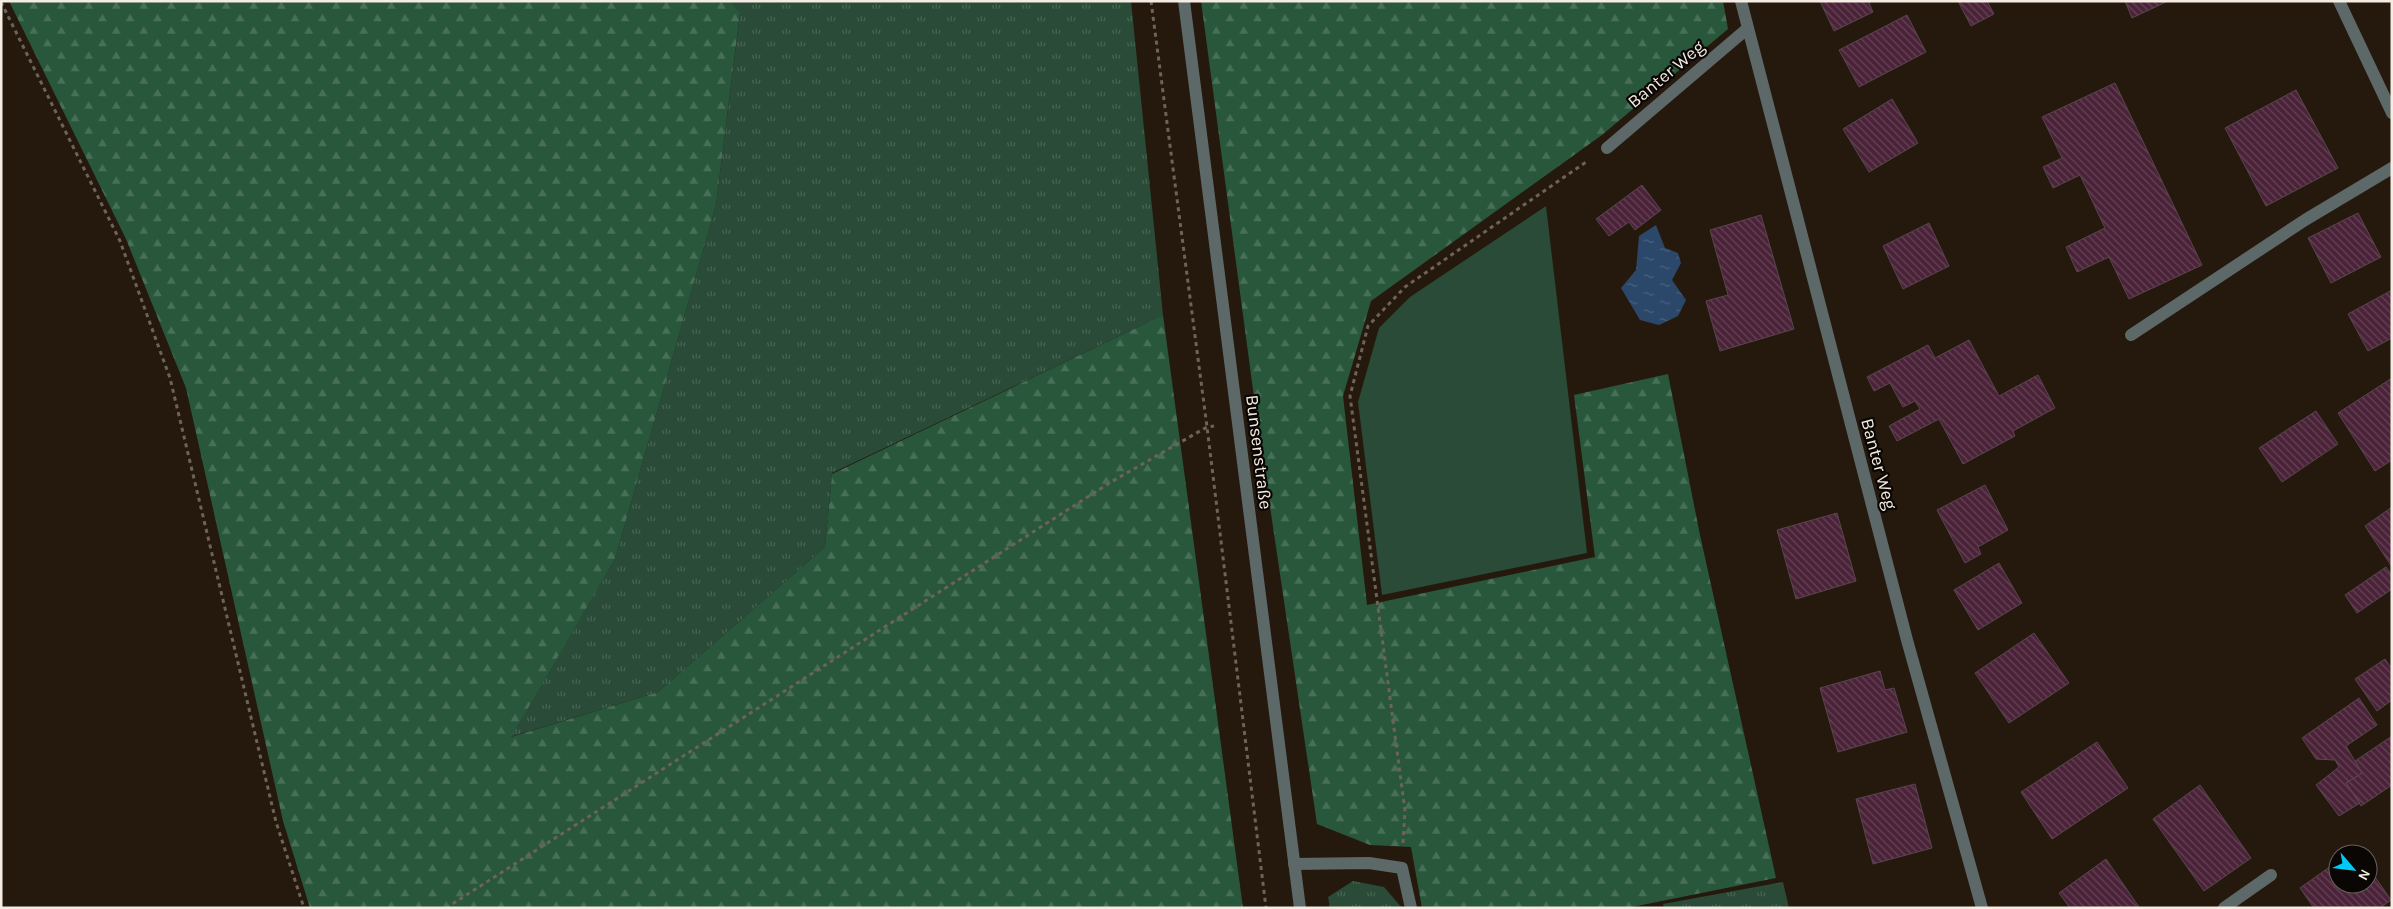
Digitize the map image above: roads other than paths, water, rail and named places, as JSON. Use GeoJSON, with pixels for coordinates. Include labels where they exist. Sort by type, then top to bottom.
{"type":"FeatureCollection","features":[{"type":"Feature","properties":{"kind":"street","name":"Bunsenstraße"},"geometry":{"type":"LineString","coordinates":[[1184,1],[1300,908]]}},
{"type":"Feature","properties":{"kind":"street","name":"Banter Weg"},"geometry":{"type":"LineString","coordinates":[[1741,1],[1907,640],[1982,908]]}},
{"type":"Feature","properties":{"kind":"street"},"geometry":{"type":"LineString","coordinates":[[2339,1],[2392,113]]}},
{"type":"Feature","properties":{"kind":"street","name":"Banter Weg"},"geometry":{"type":"LineString","coordinates":[[1607,148],[1748,28]]}},
{"type":"Feature","properties":{"kind":"street"},"geometry":{"type":"LineString","coordinates":[[2131,335],[2289,230],[2392,168]]}},
{"type":"Feature","properties":{"kind":"street"},"geometry":{"type":"LineString","coordinates":[[1294,864],[1369,863],[1402,868],[1411,908]]}},
{"type":"Feature","properties":{"kind":"street"},"geometry":{"type":"LineString","coordinates":[[2224,908],[2271,875]]}},
{"type":"Feature","properties":{"kind":"water"},"geometry":{"type":"Polygon","coordinates":[[[1656,225],[1665,248],[1678,253],[1681,263],[1672,280],[1686,300],[1678,316],[1659,325],[1640,320],[1621,288],[1636,270],[1639,236],[1656,225]]]}}]}
